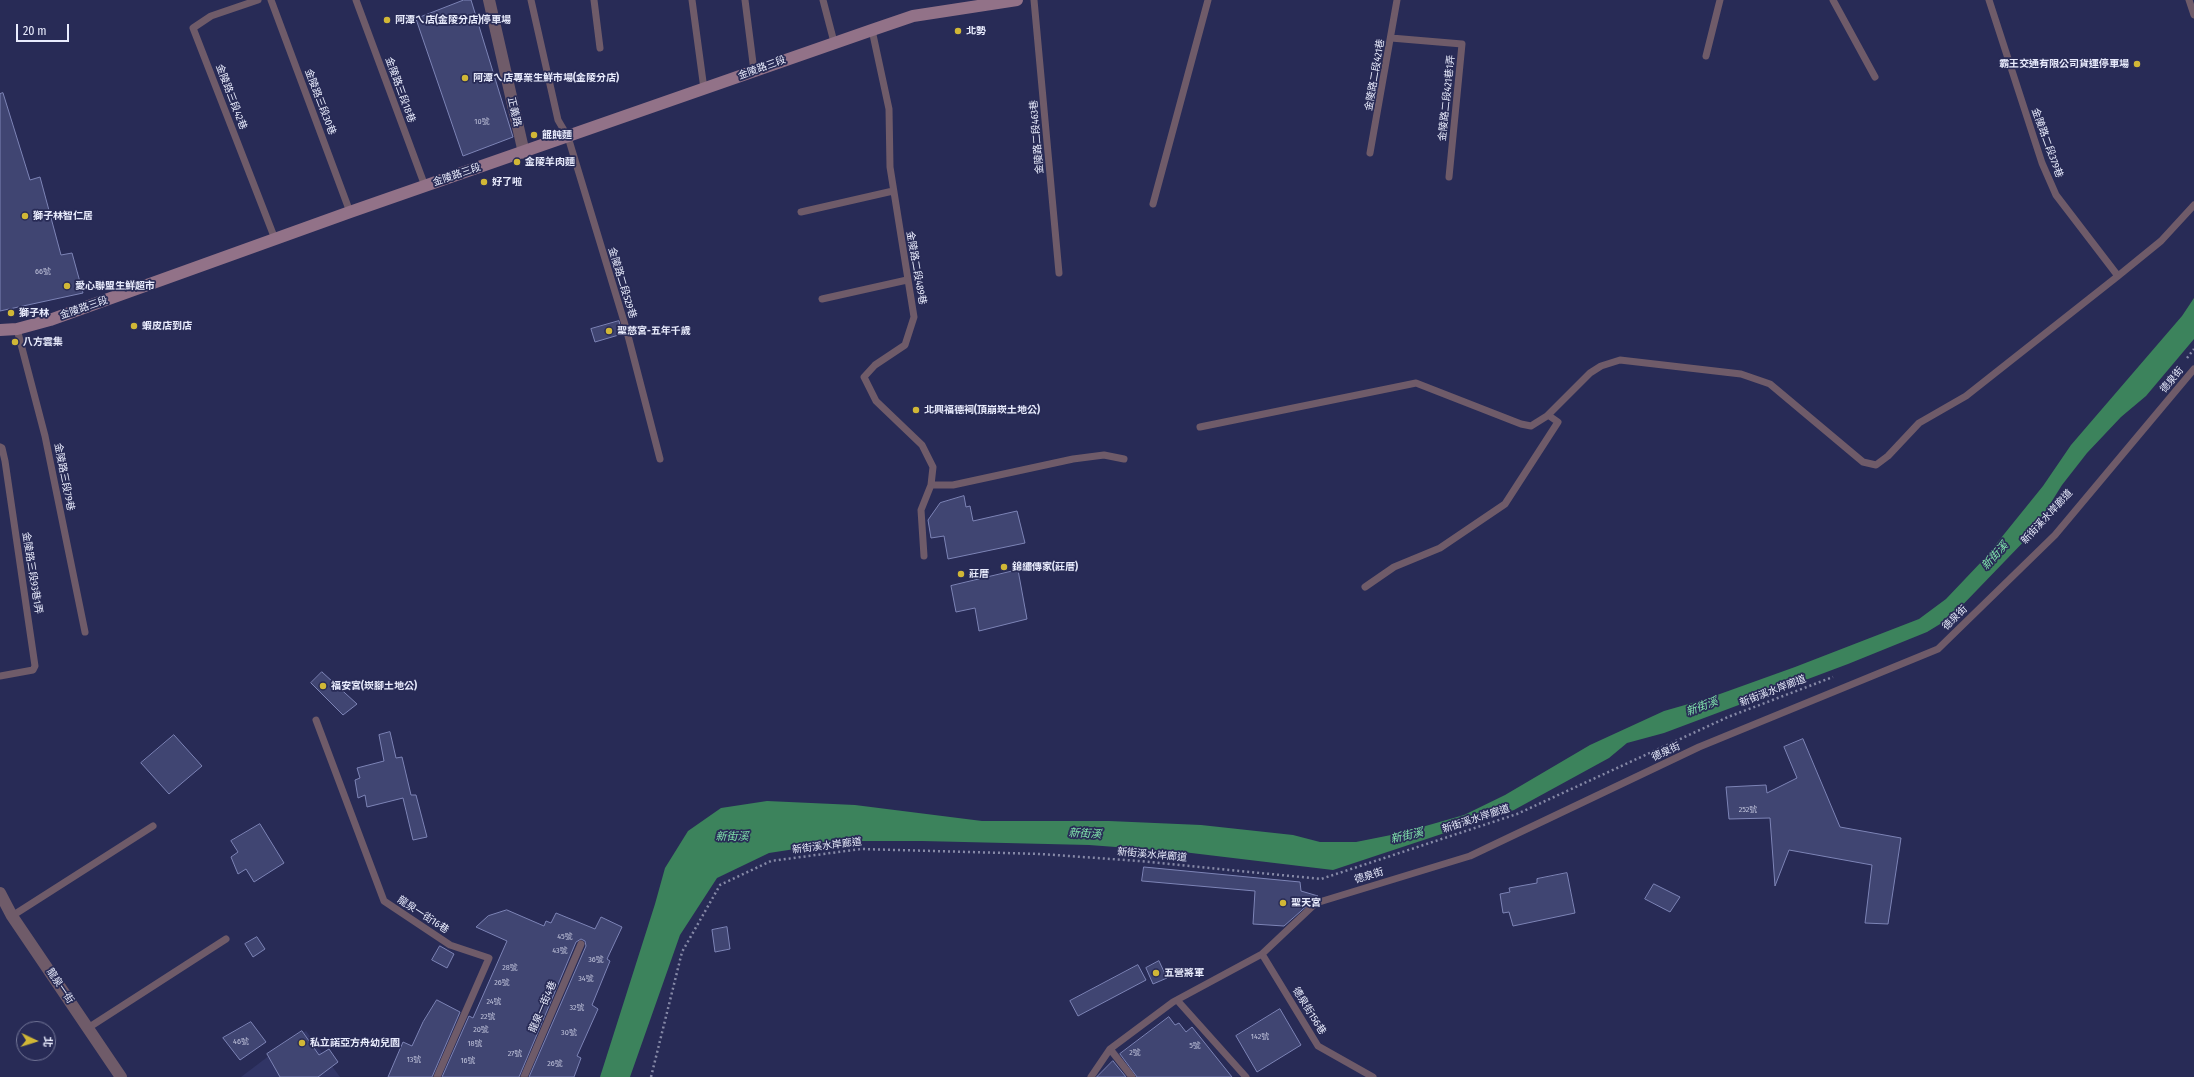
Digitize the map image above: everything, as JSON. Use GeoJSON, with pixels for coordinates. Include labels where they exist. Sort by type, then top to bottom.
{"type":"FeatureCollection","features":[{"type":"Feature","properties":{"kind":"main road","name":"金陵路三段"},"geometry":{"type":"LineString","coordinates":[[0,330],[17,328],[64,315],[350,212],[524,153],[834,42],[913,16],[1017,0]]}},
{"type":"Feature","properties":{"kind":"street","name":"正義路"},"geometry":{"type":"LineString","coordinates":[[489,0],[524,153]]}},
{"type":"Feature","properties":{"kind":"street","name":"龍泉一街"},"geometry":{"type":"LineString","coordinates":[[0,894],[12,916],[121,1077]]}},
{"type":"Feature","properties":{"kind":"lane","name":"金陵路三段42巷"},"geometry":{"type":"LineString","coordinates":[[258,0],[211,16],[193,28],[276,239]]}},
{"type":"Feature","properties":{"kind":"lane","name":"金陵路三段30巷"},"geometry":{"type":"LineString","coordinates":[[271,0],[350,212]]}},
{"type":"Feature","properties":{"kind":"lane","name":"金陵路三段18巷"},"geometry":{"type":"LineString","coordinates":[[356,0],[425,186]]}},
{"type":"Feature","properties":{"kind":"lane","name":"金陵路二段529巷"},"geometry":{"type":"LineString","coordinates":[[531,0],[558,120],[568,137],[626,328],[660,458]]}},
{"type":"Feature","properties":{"kind":"lane"},"geometry":{"type":"LineString","coordinates":[[594,0],[600,48]]}},
{"type":"Feature","properties":{"kind":"lane"},"geometry":{"type":"LineString","coordinates":[[692,0],[704,89]]}},
{"type":"Feature","properties":{"kind":"lane"},"geometry":{"type":"LineString","coordinates":[[745,0],[754,71]]}},
{"type":"Feature","properties":{"kind":"lane"},"geometry":{"type":"LineString","coordinates":[[823,0],[834,42]]}},
{"type":"Feature","properties":{"kind":"lane","name":"金陵路二段463巷"},"geometry":{"type":"LineString","coordinates":[[1034,0],[1059,273]]}},
{"type":"Feature","properties":{"kind":"lane"},"geometry":{"type":"LineString","coordinates":[[1153,204],[1208,0]]}},
{"type":"Feature","properties":{"kind":"lane","name":"金陵路二段421巷"},"geometry":{"type":"LineString","coordinates":[[1370,153],[1392,38],[1397,0]]}},
{"type":"Feature","properties":{"kind":"lane"},"geometry":{"type":"LineString","coordinates":[[1706,56],[1720,0]]}},
{"type":"Feature","properties":{"kind":"lane"},"geometry":{"type":"LineString","coordinates":[[1833,0],[1875,77]]}},
{"type":"Feature","properties":{"kind":"lane","name":"金陵路二段379巷"},"geometry":{"type":"LineString","coordinates":[[1989,0],[2042,163],[2056,195],[2118,276]]}},
{"type":"Feature","properties":{"kind":"lane"},"geometry":{"type":"LineString","coordinates":[[2189,0],[2194,15]]}},
{"type":"Feature","properties":{"kind":"lane","name":"金陵路二段489巷"},"geometry":{"type":"LineString","coordinates":[[872,30],[889,110],[890,167],[914,317],[905,345],[875,366],[864,377],[876,401],[922,445],[933,467],[931,485]]}},
{"type":"Feature","properties":{"kind":"lane","name":"金陵路二段421巷1弄"},"geometry":{"type":"LineString","coordinates":[[1392,38],[1462,44],[1449,176]]}},
{"type":"Feature","properties":{"kind":"lane"},"geometry":{"type":"LineString","coordinates":[[801,212],[893,190]]}},
{"type":"Feature","properties":{"kind":"lane"},"geometry":{"type":"LineString","coordinates":[[1200,427],[1416,383],[1521,424],[1531,426],[1548,415],[1590,373],[1601,366],[1620,360],[1741,374],[1770,384],[1863,462],[1876,465],[1888,456],[1919,423],[1966,396],[2161,241],[2194,205]]}},
{"type":"Feature","properties":{"kind":"lane"},"geometry":{"type":"LineString","coordinates":[[822,299],[907,280]]}},
{"type":"Feature","properties":{"kind":"lane","name":"金陵路三段79巷"},"geometry":{"type":"LineString","coordinates":[[17,328],[45,436],[84,632]]}},
{"type":"Feature","properties":{"kind":"lane","name":"德泉街"},"geometry":{"type":"LineString","coordinates":[[1091,1077],[1110,1049],[1177,1000],[1262,954],[1316,903],[1470,856],[1699,747],[1938,649],[2055,535],[2194,369]]}},
{"type":"Feature","properties":{"kind":"lane"},"geometry":{"type":"LineString","coordinates":[[1366,587],[1394,568],[1440,548],[1505,504],[1558,422],[1548,415]]}},
{"type":"Feature","properties":{"kind":"lane","name":"金陵路三段93巷1弄"},"geometry":{"type":"LineString","coordinates":[[0,447],[2,448],[5,461],[35,666],[33,670],[0,676]]}},
{"type":"Feature","properties":{"kind":"lane"},"geometry":{"type":"LineString","coordinates":[[924,556],[921,510],[931,485],[953,485],[1073,459],[1104,455],[1124,459]]}},
{"type":"Feature","properties":{"kind":"lane","name":"龍泉一街16巷"},"geometry":{"type":"LineString","coordinates":[[316,720],[384,901],[450,945],[488,958],[437,1077]]}},
{"type":"Feature","properties":{"kind":"lane"},"geometry":{"type":"LineString","coordinates":[[12,916],[153,826]]}},
{"type":"Feature","properties":{"kind":"lane"},"geometry":{"type":"LineString","coordinates":[[88,1028],[226,939]]}},
{"type":"Feature","properties":{"kind":"lane","name":"龍泉一街4巷"},"geometry":{"type":"LineString","coordinates":[[524,1077],[581,944]]}},
{"type":"Feature","properties":{"kind":"lane","name":"德泉街156巷"},"geometry":{"type":"LineString","coordinates":[[1262,954],[1318,1046],[1373,1077]]}},
{"type":"Feature","properties":{"kind":"lane"},"geometry":{"type":"LineString","coordinates":[[1177,1000],[1246,1077]]}},
{"type":"Feature","properties":{"kind":"lane"},"geometry":{"type":"LineString","coordinates":[[1110,1049],[1132,1077]]}},
{"type":"Feature","properties":{"kind":"path"},"geometry":{"type":"LineString","coordinates":[[2184,361],[2194,349]]}},
{"type":"Feature","properties":{"kind":"path","name":"新街溪水岸廊道"},"geometry":{"type":"LineString","coordinates":[[651,1077],[682,952],[720,885],[771,861],[861,849],[1041,854],[1140,861],[1321,879],[1517,814],[1728,717],[1840,674]]}},
{"type":"Feature","properties":{"kind":"shaded area","name":"私立諾亞方舟幼兒園"},"geometry":{"type":"Polygon","coordinates":[[[306,1031],[340,1077],[241,1077],[270,1055],[306,1031]]]}},
{"type":"Feature","properties":{"kind":"water","name":"新街溪"},"geometry":{"type":"Polygon","coordinates":[[[2194,298],[2194,339],[2146,396],[2121,417],[2087,453],[2062,485],[2032,533],[1950,618],[1927,632],[1848,664],[1664,733],[1627,743],[1609,758],[1514,810],[1333,870],[1183,852],[1089,845],[922,841],[847,841],[769,853],[717,878],[680,935],[630,1077],[600,1077],[665,868],[688,831],[721,808],[767,801],[855,805],[982,821],[1109,821],[1201,825],[1293,835],[1320,842],[1356,842],[1401,833],[1464,815],[1505,795],[1590,745],[1664,711],[1706,699],[1795,667],[1919,619],[1946,599],[1984,559],[2043,486],[2071,445],[2182,316],[2194,298]]]}},
{"type":"Feature","properties":{"kind":"building","name":"阿潭ㄟ店專業生鮮市場(金陵分店)"},"geometry":{"type":"Polygon","coordinates":[[[464,0],[471,0],[513,137],[463,156],[416,19],[464,0]]]}},
{"type":"Feature","properties":{"kind":"building","name":"獅子林智仁居"},"geometry":{"type":"Polygon","coordinates":[[[3,93],[30,180],[40,177],[61,255],[72,253],[83,293],[0,311],[0,94],[3,93]]]}},
{"type":"Feature","properties":{"kind":"building","name":"聖慈宮-五年千歲"},"geometry":{"type":"Polygon","coordinates":[[[619,321],[622,334],[595,342],[591,329],[619,321]]]}},
{"type":"Feature","properties":{"kind":"building"},"geometry":{"type":"Polygon","coordinates":[[[964,496],[966,507],[970,506],[973,521],[1017,511],[1025,543],[948,559],[944,536],[931,538],[928,520],[940,503],[964,496]]]}},
{"type":"Feature","properties":{"kind":"building"},"geometry":{"type":"Polygon","coordinates":[[[1018,570],[1027,619],[979,631],[975,608],[956,612],[951,586],[1018,570]]]}},
{"type":"Feature","properties":{"kind":"building"},"geometry":{"type":"Polygon","coordinates":[[[322,672],[357,704],[343,715],[311,683],[322,672]]]}},
{"type":"Feature","properties":{"kind":"building"},"geometry":{"type":"Polygon","coordinates":[[[390,732],[396,758],[402,757],[411,795],[416,795],[427,837],[413,840],[403,798],[367,807],[365,795],[358,798],[355,780],[360,778],[357,768],[384,761],[379,735],[390,732]]]}},
{"type":"Feature","properties":{"kind":"building"},"geometry":{"type":"Polygon","coordinates":[[[174,735],[202,766],[169,794],[141,763],[174,735]]]}},
{"type":"Feature","properties":{"kind":"building"},"geometry":{"type":"Polygon","coordinates":[[[1803,739],[1840,827],[1901,838],[1888,924],[1865,923],[1872,865],[1789,850],[1775,886],[1770,818],[1729,819],[1726,787],[1766,785],[1767,793],[1797,778],[1784,747],[1803,739]]]}},
{"type":"Feature","properties":{"kind":"building"},"geometry":{"type":"Polygon","coordinates":[[[260,824],[284,863],[254,882],[246,869],[238,874],[231,857],[238,852],[231,841],[260,824]]]}},
{"type":"Feature","properties":{"kind":"building","name":"聖天宮"},"geometry":{"type":"Polygon","coordinates":[[[1144,867],[1300,882],[1301,891],[1318,896],[1284,926],[1253,924],[1255,891],[1142,881],[1144,867]]]}},
{"type":"Feature","properties":{"kind":"building"},"geometry":{"type":"Polygon","coordinates":[[[1567,873],[1575,913],[1513,926],[1509,912],[1503,913],[1500,894],[1510,892],[1509,888],[1537,883],[1537,879],[1567,873]]]}},
{"type":"Feature","properties":{"kind":"building"},"geometry":{"type":"Polygon","coordinates":[[[1654,884],[1680,897],[1670,912],[1645,899],[1654,884]]]}},
{"type":"Feature","properties":{"kind":"building"},"geometry":{"type":"Polygon","coordinates":[[[507,910],[544,926],[546,921],[551,923],[556,913],[595,929],[601,917],[622,927],[607,959],[610,961],[592,1005],[598,1009],[577,1056],[581,1058],[574,1077],[529,1077],[586,946],[585,941],[581,939],[576,942],[519,1077],[442,1077],[469,1016],[473,1018],[507,941],[476,927],[488,916],[507,910]]]}},
{"type":"Feature","properties":{"kind":"building"},"geometry":{"type":"Polygon","coordinates":[[[727,927],[730,949],[715,952],[712,930],[727,927]]]}},
{"type":"Feature","properties":{"kind":"building"},"geometry":{"type":"Polygon","coordinates":[[[257,937],[265,949],[253,957],[245,944],[257,937]]]}},
{"type":"Feature","properties":{"kind":"building"},"geometry":{"type":"Polygon","coordinates":[[[440,946],[454,954],[447,968],[432,960],[440,946]]]}},
{"type":"Feature","properties":{"kind":"building","name":"五營將軍"},"geometry":{"type":"Polygon","coordinates":[[[1159,961],[1167,978],[1153,984],[1146,968],[1159,961]]]}},
{"type":"Feature","properties":{"kind":"building"},"geometry":{"type":"Polygon","coordinates":[[[1138,965],[1146,980],[1078,1016],[1070,1001],[1138,965]]]}},
{"type":"Feature","properties":{"kind":"building"},"geometry":{"type":"Polygon","coordinates":[[[437,1000],[460,1012],[432,1077],[388,1077],[403,1042],[412,1046],[423,1022],[437,1000]]]}},
{"type":"Feature","properties":{"kind":"building"},"geometry":{"type":"Polygon","coordinates":[[[1280,1009],[1301,1045],[1257,1072],[1236,1036],[1280,1009]]]}},
{"type":"Feature","properties":{"kind":"building"},"geometry":{"type":"Polygon","coordinates":[[[1169,1017],[1175,1025],[1179,1023],[1186,1032],[1192,1027],[1232,1077],[1137,1077],[1120,1054],[1169,1017]]]}},
{"type":"Feature","properties":{"kind":"building"},"geometry":{"type":"Polygon","coordinates":[[[251,1022],[266,1042],[240,1060],[223,1038],[251,1022]]]}},
{"type":"Feature","properties":{"kind":"building","name":"私立諾亞方舟幼兒園"},"geometry":{"type":"Polygon","coordinates":[[[302,1031],[319,1055],[329,1049],[338,1062],[318,1077],[280,1077],[267,1054],[302,1031]]]}},
{"type":"Feature","properties":{"kind":"building"},"geometry":{"type":"Polygon","coordinates":[[[1113,1061],[1126,1077],[1097,1077],[1113,1061]]]}},
{"type":"Feature","properties":{"kind":"place","name":"阿潭ㄟ店(金陵分店)停車場"},"geometry":{"type":"Point","coordinates":[387,20]}},
{"type":"Feature","properties":{"kind":"place","name":"北勢"},"geometry":{"type":"Point","coordinates":[958,31]}},
{"type":"Feature","properties":{"kind":"place","name":"霸王交通有限公司貨運停車場"},"geometry":{"type":"Point","coordinates":[2137,64]}},
{"type":"Feature","properties":{"kind":"place","name":"阿潭ㄟ店專業生鮮市場(金陵分店)"},"geometry":{"type":"Point","coordinates":[465,78]}},
{"type":"Feature","properties":{"kind":"place","name":"餛飩麵"},"geometry":{"type":"Point","coordinates":[534,135]}},
{"type":"Feature","properties":{"kind":"place","name":"金陵羊肉麵"},"geometry":{"type":"Point","coordinates":[517,162]}},
{"type":"Feature","properties":{"kind":"place","name":"好了啦"},"geometry":{"type":"Point","coordinates":[484,182]}},
{"type":"Feature","properties":{"kind":"place","name":"獅子林智仁居"},"geometry":{"type":"Point","coordinates":[25,216]}},
{"type":"Feature","properties":{"kind":"place","name":"愛心聯盟生鮮超市"},"geometry":{"type":"Point","coordinates":[67,286]}},
{"type":"Feature","properties":{"kind":"place","name":"獅子林"},"geometry":{"type":"Point","coordinates":[11,313]}},
{"type":"Feature","properties":{"kind":"place","name":"蝦皮店到店"},"geometry":{"type":"Point","coordinates":[134,326]}},
{"type":"Feature","properties":{"kind":"place","name":"聖慈宮-五年千歲"},"geometry":{"type":"Point","coordinates":[609,331]}},
{"type":"Feature","properties":{"kind":"place","name":"八方雲集"},"geometry":{"type":"Point","coordinates":[15,342]}},
{"type":"Feature","properties":{"kind":"place","name":"北興福德祠(頂崩崁土地公)"},"geometry":{"type":"Point","coordinates":[916,410]}},
{"type":"Feature","properties":{"kind":"place","name":"錦繡傳家(莊厝)"},"geometry":{"type":"Point","coordinates":[1004,567]}},
{"type":"Feature","properties":{"kind":"place","name":"莊厝"},"geometry":{"type":"Point","coordinates":[961,574]}},
{"type":"Feature","properties":{"kind":"place","name":"福安宮(崁腳土地公)"},"geometry":{"type":"Point","coordinates":[323,686]}},
{"type":"Feature","properties":{"kind":"place","name":"聖天宮"},"geometry":{"type":"Point","coordinates":[1283,903]}},
{"type":"Feature","properties":{"kind":"place","name":"五營將軍"},"geometry":{"type":"Point","coordinates":[1156,973]}},
{"type":"Feature","properties":{"kind":"place","name":"私立諾亞方舟幼兒園"},"geometry":{"type":"Point","coordinates":[302,1043]}}]}
